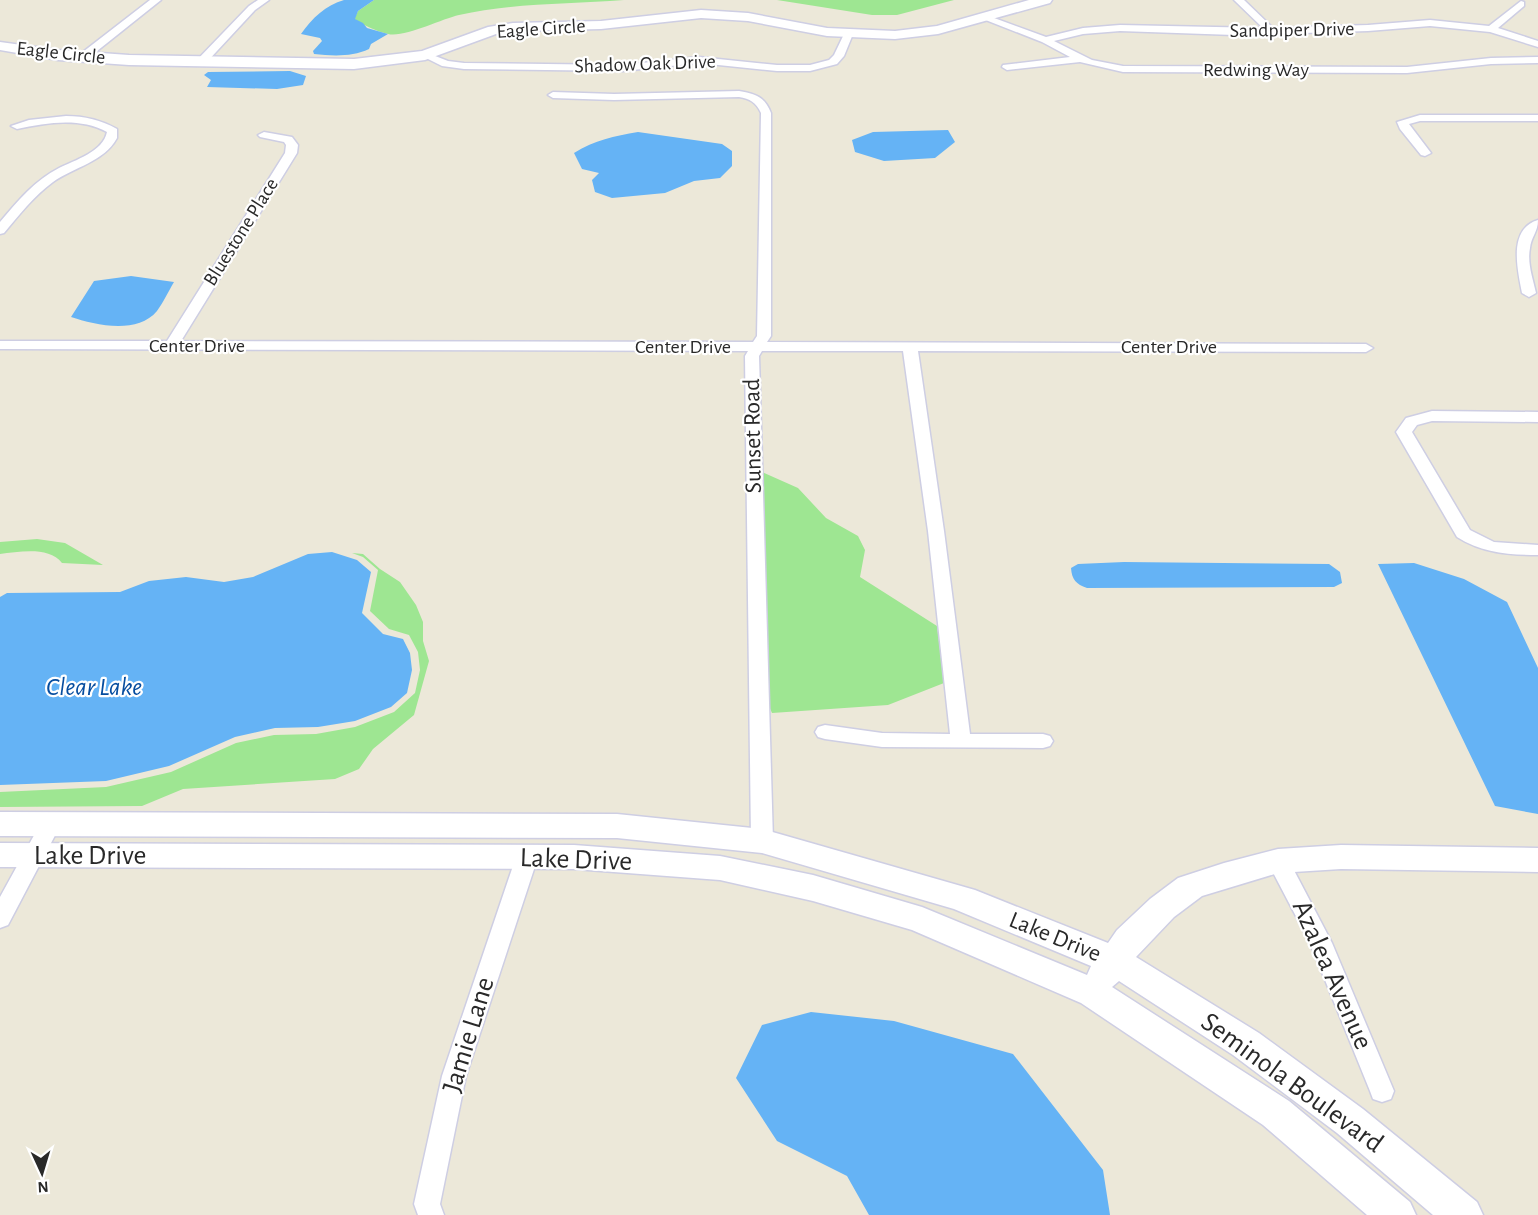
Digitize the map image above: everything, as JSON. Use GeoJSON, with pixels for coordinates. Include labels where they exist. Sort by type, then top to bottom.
{"type":"FeatureCollection","features":[{"type":"Feature","properties":{"kind":"street"},"geometry":{"type":"LineString","coordinates":[[83,57],[156,0]]}},
{"type":"Feature","properties":{"kind":"street"},"geometry":{"type":"LineString","coordinates":[[200,63],[252,8],[264,0]]}},
{"type":"Feature","properties":{"kind":"street","name":"Eagle Circle"},"geometry":{"type":"LineString","coordinates":[[0,46],[83,57],[200,63],[354,64],[426,55],[502,28],[601,25],[682,15],[734,15],[809,30],[896,35],[924,33],[1045,0]]}},
{"type":"Feature","properties":{"kind":"street"},"geometry":{"type":"LineString","coordinates":[[1239,0],[1271,31]]}},
{"type":"Feature","properties":{"kind":"street"},"geometry":{"type":"LineString","coordinates":[[1491,29],[1521,4]]}},
{"type":"Feature","properties":{"kind":"street","name":"Redwing Way"},"geometry":{"type":"LineString","coordinates":[[983,17],[1045,40],[1098,66],[1123,69],[1432,69],[1491,61],[1538,60]]}},
{"type":"Feature","properties":{"kind":"street","name":"Sandpiper Drive"},"geometry":{"type":"LineString","coordinates":[[1045,40],[1083,32],[1120,28],[1271,31],[1368,28],[1430,23],[1491,29],[1538,44]]}},
{"type":"Feature","properties":{"kind":"street","name":"Shadow Oak Drive"},"geometry":{"type":"LineString","coordinates":[[426,55],[446,64],[464,66],[623,68],[699,60],[777,68],[810,68],[833,62],[838,57],[848,34]]}},
{"type":"Feature","properties":{"kind":"street"},"geometry":{"type":"LineString","coordinates":[[1007,68],[1082,59]]}},
{"type":"Feature","properties":{"kind":"street","name":"Sunset Road"},"geometry":{"type":"LineString","coordinates":[[553,95],[614,97],[723,94],[751,96],[762,103],[765,113],[764,336],[752,356],[762,841]]}},
{"type":"Feature","properties":{"kind":"street"},"geometry":{"type":"LineString","coordinates":[[1425,153],[1404,127],[1403,122],[1420,118],[1538,118]]}},
{"type":"Feature","properties":{"kind":"street"},"geometry":{"type":"LineString","coordinates":[[0,230],[25,201],[42,186],[57,174],[94,156],[105,148],[113,136],[113,131],[99,122],[49,120],[17,126]]}},
{"type":"Feature","properties":{"kind":"street","name":"Bluestone Place"},"geometry":{"type":"LineString","coordinates":[[171,346],[291,153],[292,145],[288,139],[264,135]]}},
{"type":"Feature","properties":{"kind":"street"},"geometry":{"type":"LineString","coordinates":[[1529,293],[1521,249],[1531,229],[1538,224]]}},
{"type":"Feature","properties":{"kind":"street","name":"Center Drive"},"geometry":{"type":"LineString","coordinates":[[0,345],[1366,348]]}},
{"type":"Feature","properties":{"kind":"street"},"geometry":{"type":"LineString","coordinates":[[910,347],[936,531],[961,740]]}},
{"type":"Feature","properties":{"kind":"street"},"geometry":{"type":"LineString","coordinates":[[1538,417],[1432,416],[1414,419],[1407,424],[1404,432],[1463,533],[1474,541],[1490,547],[1538,550]]}},
{"type":"Feature","properties":{"kind":"street"},"geometry":{"type":"LineString","coordinates":[[825,732],[882,740],[1043,741]]}},
{"type":"Feature","properties":{"kind":"street","name":"Lake Drive"},"geometry":{"type":"LineString","coordinates":[[0,824],[617,826],[762,841],[963,899],[1113,960]]}},
{"type":"Feature","properties":{"kind":"street"},"geometry":{"type":"LineString","coordinates":[[0,919],[16,856],[51,825]]}},
{"type":"Feature","properties":{"kind":"street","name":"Lake Drive"},"geometry":{"type":"LineString","coordinates":[[16,856],[574,857],[720,868],[813,888],[922,920],[1093,993],[1113,960],[1129,940],[1162,908],[1190,887],[1224,875],[1278,861],[1341,856],[1538,860]]}},
{"type":"Feature","properties":{"kind":"street","name":"Jamie Lane"},"geometry":{"type":"LineString","coordinates":[[431,1215],[427,1204],[454,1076],[527,857]]}},
{"type":"Feature","properties":{"kind":"street","name":"Azalea Avenue"},"geometry":{"type":"LineString","coordinates":[[1278,861],[1321,943],[1382,1090]]}},
{"type":"Feature","properties":{"kind":"street","name":"Seminola Boulevard"},"geometry":{"type":"LineString","coordinates":[[1113,960],[1246,1044],[1350,1121],[1463,1215]]}},
{"type":"Feature","properties":{"kind":"street","name":"Seminola Boulevard"},"geometry":{"type":"LineString","coordinates":[[1093,993],[1276,1113],[1396,1215]]}},
{"type":"Feature","properties":{"kind":"green space"},"geometry":{"type":"Polygon","coordinates":[[[374,0],[624,0],[520,6],[479,11],[459,15],[413,31],[388,34],[354,19],[358,11],[374,0]]]}},
{"type":"Feature","properties":{"kind":"green space"},"geometry":{"type":"Polygon","coordinates":[[[777,0],[954,0],[897,15],[872,15],[777,0]]]}},
{"type":"Feature","properties":{"kind":"green space"},"geometry":{"type":"Polygon","coordinates":[[[762,472],[798,488],[826,518],[858,536],[865,550],[860,577],[937,626],[944,683],[888,705],[772,713],[768,704],[762,472]]]}},
{"type":"Feature","properties":{"kind":"green space"},"geometry":{"type":"Polygon","coordinates":[[[37,539],[65,543],[103,565],[62,563],[50,554],[33,551],[0,554],[0,542],[37,539]]]}},
{"type":"Feature","properties":{"kind":"green space"},"geometry":{"type":"Polygon","coordinates":[[[352,553],[363,554],[400,582],[416,605],[423,622],[423,641],[429,661],[414,715],[373,749],[359,769],[335,779],[183,789],[142,806],[0,807],[0,792],[106,787],[171,772],[236,743],[274,735],[316,734],[355,727],[394,712],[415,693],[420,670],[418,652],[409,635],[389,629],[370,611],[378,570],[363,557],[352,553]]]}},
{"type":"Feature","properties":{"kind":"water"},"geometry":{"type":"Polygon","coordinates":[[[344,0],[374,0],[358,11],[355,19],[367,28],[388,34],[371,44],[369,49],[349,55],[314,54],[313,51],[322,41],[320,38],[301,34],[320,13],[344,0]]]}},
{"type":"Feature","properties":{"kind":"water"},"geometry":{"type":"Polygon","coordinates":[[[290,71],[306,76],[303,85],[277,89],[207,87],[211,80],[204,75],[208,72],[290,71]]]}},
{"type":"Feature","properties":{"kind":"water"},"geometry":{"type":"Polygon","coordinates":[[[948,130],[955,142],[935,158],[884,161],[855,152],[852,140],[873,132],[948,130]]]}},
{"type":"Feature","properties":{"kind":"water"},"geometry":{"type":"Polygon","coordinates":[[[638,132],[722,144],[732,151],[732,166],[720,178],[694,181],[665,193],[612,198],[595,192],[592,180],[599,173],[582,169],[574,153],[605,139],[638,132]]]}},
{"type":"Feature","properties":{"kind":"water"},"geometry":{"type":"Polygon","coordinates":[[[131,276],[174,282],[157,311],[149,318],[127,326],[116,326],[71,317],[94,281],[131,276]]]}},
{"type":"Feature","properties":{"kind":"water","name":"Clear Lake"},"geometry":{"type":"Polygon","coordinates":[[[332,552],[357,560],[371,572],[362,613],[383,634],[403,639],[410,653],[412,670],[407,693],[391,707],[355,721],[318,727],[275,728],[235,737],[169,766],[106,781],[0,785],[0,597],[7,593],[120,592],[149,581],[186,577],[224,582],[253,577],[308,554],[332,552]]]}},
{"type":"Feature","properties":{"kind":"water"},"geometry":{"type":"Polygon","coordinates":[[[1124,562],[1329,564],[1340,572],[1342,583],[1334,587],[1087,588],[1075,581],[1071,568],[1078,564],[1124,562]]]}},
{"type":"Feature","properties":{"kind":"water"},"geometry":{"type":"Polygon","coordinates":[[[1414,563],[1464,579],[1507,602],[1538,668],[1538,814],[1495,806],[1378,564],[1414,563]]]}},
{"type":"Feature","properties":{"kind":"water"},"geometry":{"type":"Polygon","coordinates":[[[811,1012],[894,1021],[1013,1054],[1103,1170],[1110,1215],[869,1215],[847,1176],[777,1141],[736,1078],[762,1025],[811,1012]]]}}]}
